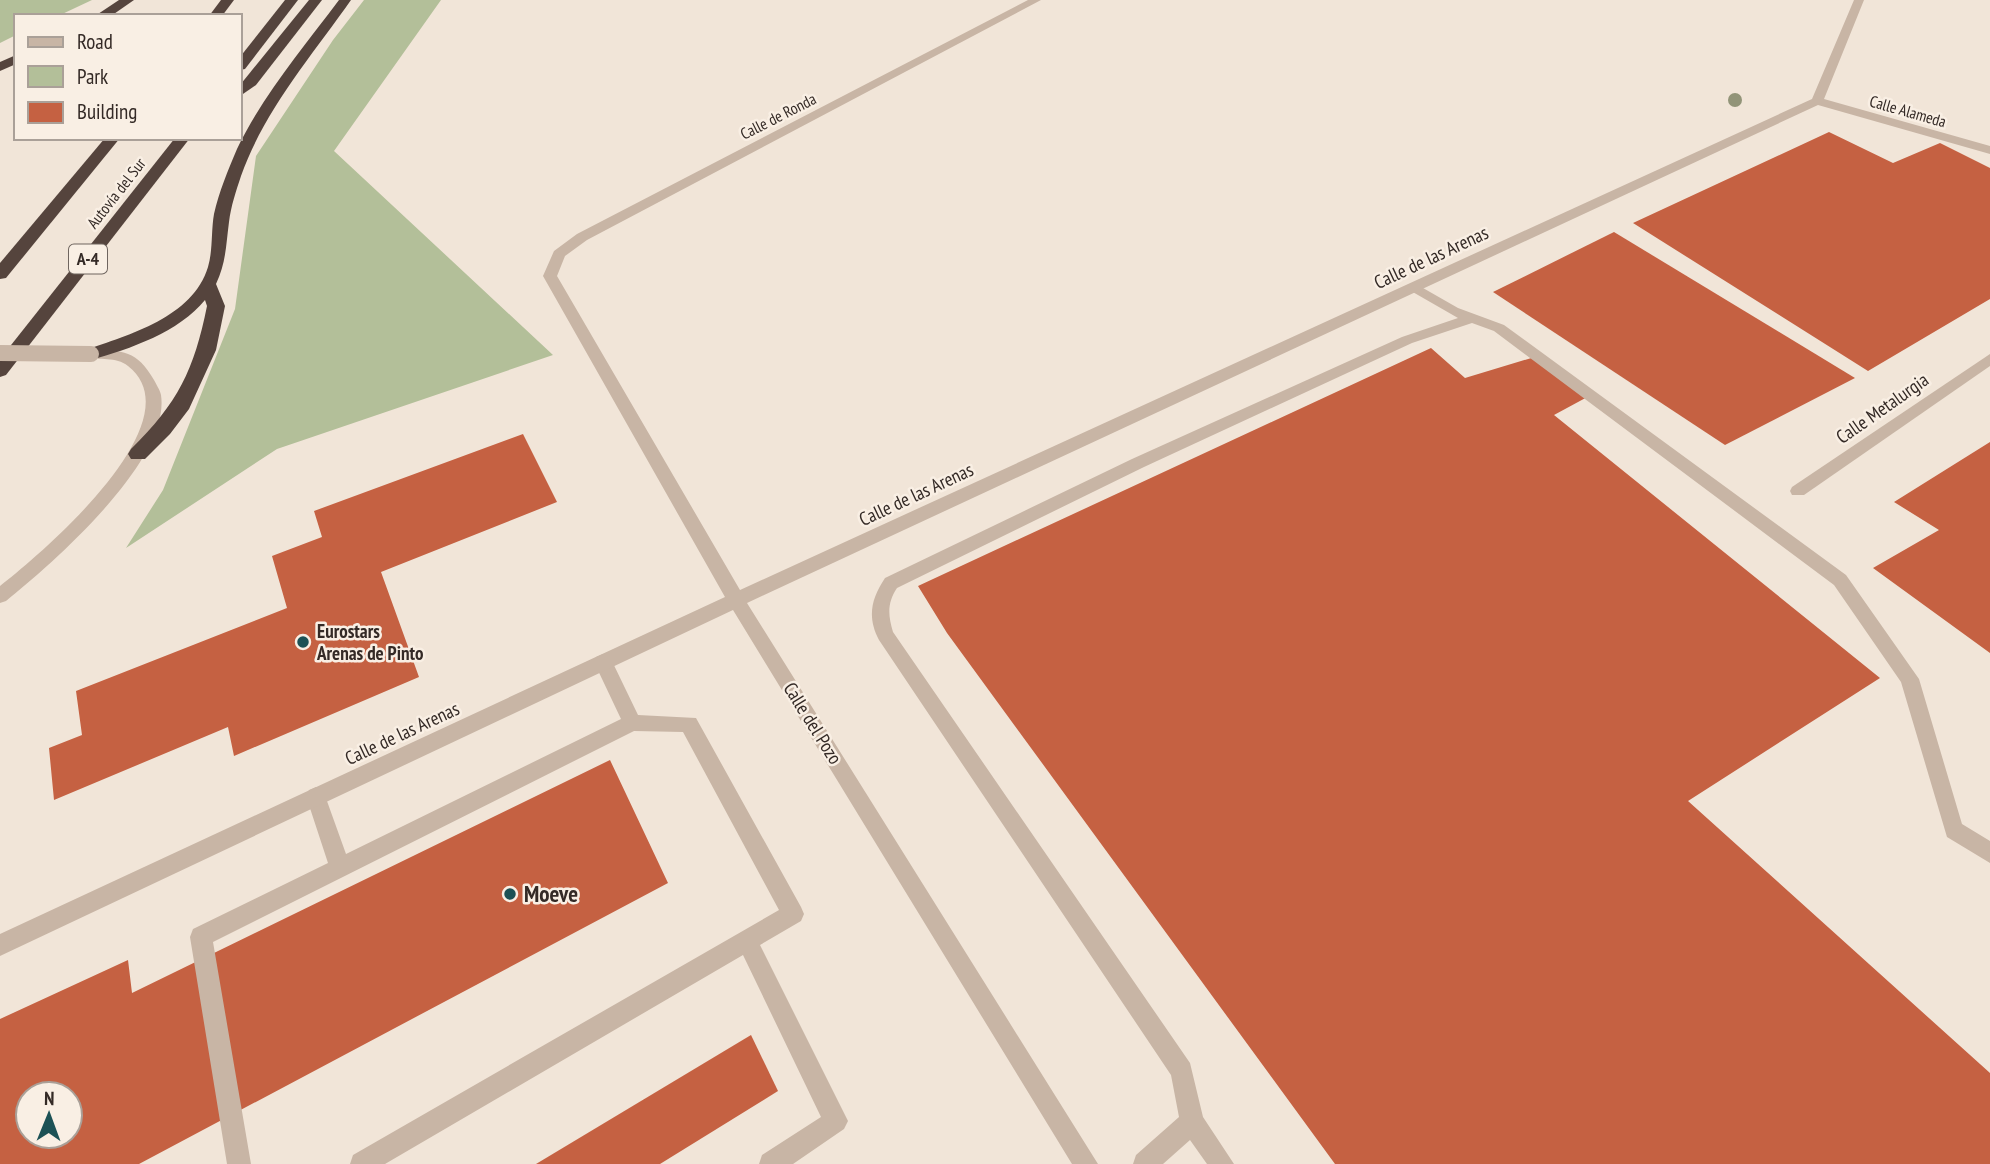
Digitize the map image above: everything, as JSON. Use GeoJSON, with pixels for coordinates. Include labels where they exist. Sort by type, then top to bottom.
{"type":"FeatureCollection","features":[{"type":"Feature","properties":{"kind":"highway"},"geometry":{"type":"LineString","coordinates":[[104,14],[128,0]]}},
{"type":"Feature","properties":{"kind":"highway"},"geometry":{"type":"LineString","coordinates":[[217,14],[228,0]]}},
{"type":"Feature","properties":{"kind":"highway"},"geometry":{"type":"LineString","coordinates":[[242,63],[292,0]]}},
{"type":"Feature","properties":{"kind":"highway"},"geometry":{"type":"LineString","coordinates":[[242,90],[316,0]]}},
{"type":"Feature","properties":{"kind":"highway"},"geometry":{"type":"LineString","coordinates":[[91,354],[145,334],[171,319],[192,304],[208,284],[215,269],[221,219],[245,148],[267,109],[345,0]]}},
{"type":"Feature","properties":{"kind":"highway","name":"Autovía del Sur"},"geometry":{"type":"LineString","coordinates":[[0,274],[111,140]]}},
{"type":"Feature","properties":{"kind":"highway","name":"Autovía del Sur"},"geometry":{"type":"LineString","coordinates":[[0,371],[182,141]]}},
{"type":"Feature","properties":{"kind":"highway"},"geometry":{"type":"LineString","coordinates":[[138,454],[163,429],[181,404],[207,350],[216,306],[208,284]]}},
{"type":"Feature","properties":{"kind":"street","name":"Calle de Ronda"},"geometry":{"type":"LineString","coordinates":[[550,276],[559,254],[582,237],[1036,0]]}},
{"type":"Feature","properties":{"kind":"street"},"geometry":{"type":"LineString","coordinates":[[1817,101],[1859,0]]}},
{"type":"Feature","properties":{"kind":"street","name":"Calle Alameda"},"geometry":{"type":"LineString","coordinates":[[1817,101],[1990,150]]}},
{"type":"Feature","properties":{"kind":"street","name":"Calle de las Arenas"},"geometry":{"type":"LineString","coordinates":[[0,945],[736,600],[1817,101]]}},
{"type":"Feature","properties":{"kind":"street","name":"Calle del Pozo"},"geometry":{"type":"LineString","coordinates":[[550,276],[736,600],[1087,1164]]}},
{"type":"Feature","properties":{"kind":"street"},"geometry":{"type":"LineString","coordinates":[[1416,288],[1453,311],[1500,328],[1840,580],[1910,680],[1954,830],[1990,852]]}},
{"type":"Feature","properties":{"kind":"street"},"geometry":{"type":"LineString","coordinates":[[1222,1164],[1192,1122],[1182,1071],[885,635],[879,617],[880,598],[891,583],[1138,463],[1406,341],[1472,318]]}},
{"type":"Feature","properties":{"kind":"street"},"geometry":{"type":"LineString","coordinates":[[0,353],[91,354],[129,359],[150,378],[155,391],[150,425],[138,454],[75,532],[0,596]]}},
{"type":"Feature","properties":{"kind":"street","name":"Calle Metalurgia"},"geometry":{"type":"LineString","coordinates":[[1798,491],[1990,359]]}},
{"type":"Feature","properties":{"kind":"street"},"geometry":{"type":"LineString","coordinates":[[0,602],[18,582]]}},
{"type":"Feature","properties":{"kind":"street"},"geometry":{"type":"LineString","coordinates":[[603,662],[632,723]]}},
{"type":"Feature","properties":{"kind":"street"},"geometry":{"type":"LineString","coordinates":[[239,1164],[201,937],[632,723],[689,723],[793,914],[362,1164]]}},
{"type":"Feature","properties":{"kind":"street"},"geometry":{"type":"LineString","coordinates":[[316,796],[340,867]]}},
{"type":"Feature","properties":{"kind":"street"},"geometry":{"type":"LineString","coordinates":[[0,932],[34,928]]}},
{"type":"Feature","properties":{"kind":"street"},"geometry":{"type":"LineString","coordinates":[[747,941],[836,1121],[771,1164]]}},
{"type":"Feature","properties":{"kind":"street"},"geometry":{"type":"LineString","coordinates":[[1145,1164],[1192,1122]]}},
{"type":"Feature","properties":{"kind":"green space"},"geometry":{"type":"Polygon","coordinates":[[[0,0],[92,0],[62,14],[14,14],[14,36],[0,43],[0,0]]]}},
{"type":"Feature","properties":{"kind":"green space"},"geometry":{"type":"Polygon","coordinates":[[[364,0],[441,0],[334,151],[553,355],[277,449],[126,548],[163,490],[235,309],[256,156],[333,40],[364,0]]]}},
{"type":"Feature","properties":{"kind":"building"},"geometry":{"type":"Polygon","coordinates":[[[1829,132],[1893,163],[1940,143],[1990,168],[1990,299],[1868,371],[1633,223],[1829,132]]]}},
{"type":"Feature","properties":{"kind":"building"},"geometry":{"type":"Polygon","coordinates":[[[1614,232],[1855,378],[1725,445],[1493,292],[1614,232]]]}},
{"type":"Feature","properties":{"kind":"building"},"geometry":{"type":"Polygon","coordinates":[[[1431,348],[1465,378],[1538,356],[1591,395],[1554,415],[1880,678],[1688,801],[1990,1073],[1990,1164],[1335,1164],[947,633],[918,586],[1431,348]]]}},
{"type":"Feature","properties":{"kind":"building","name":"Eurostars Arenas de Pinto"},"geometry":{"type":"Polygon","coordinates":[[[523,434],[557,502],[381,572],[419,677],[234,756],[228,727],[54,800],[49,748],[82,735],[76,691],[287,608],[272,556],[322,537],[314,511],[523,434]]]}},
{"type":"Feature","properties":{"kind":"building"},"geometry":{"type":"Polygon","coordinates":[[[1990,442],[1990,653],[1873,568],[1939,530],[1894,502],[1990,442]]]}},
{"type":"Feature","properties":{"kind":"building"},"geometry":{"type":"Polygon","coordinates":[[[610,760],[668,883],[139,1164],[0,1164],[0,1019],[128,960],[132,993],[610,760]]]}},
{"type":"Feature","properties":{"kind":"building"},"geometry":{"type":"Polygon","coordinates":[[[751,1035],[778,1091],[660,1164],[536,1164],[751,1035]]]}},
{"type":"Feature","properties":{"kind":"place","name":"Eurostars Arenas de Pinto"},"geometry":{"type":"Point","coordinates":[303,642]}},
{"type":"Feature","properties":{"kind":"place","name":"Moeve"},"geometry":{"type":"Point","coordinates":[510,894]}}]}
